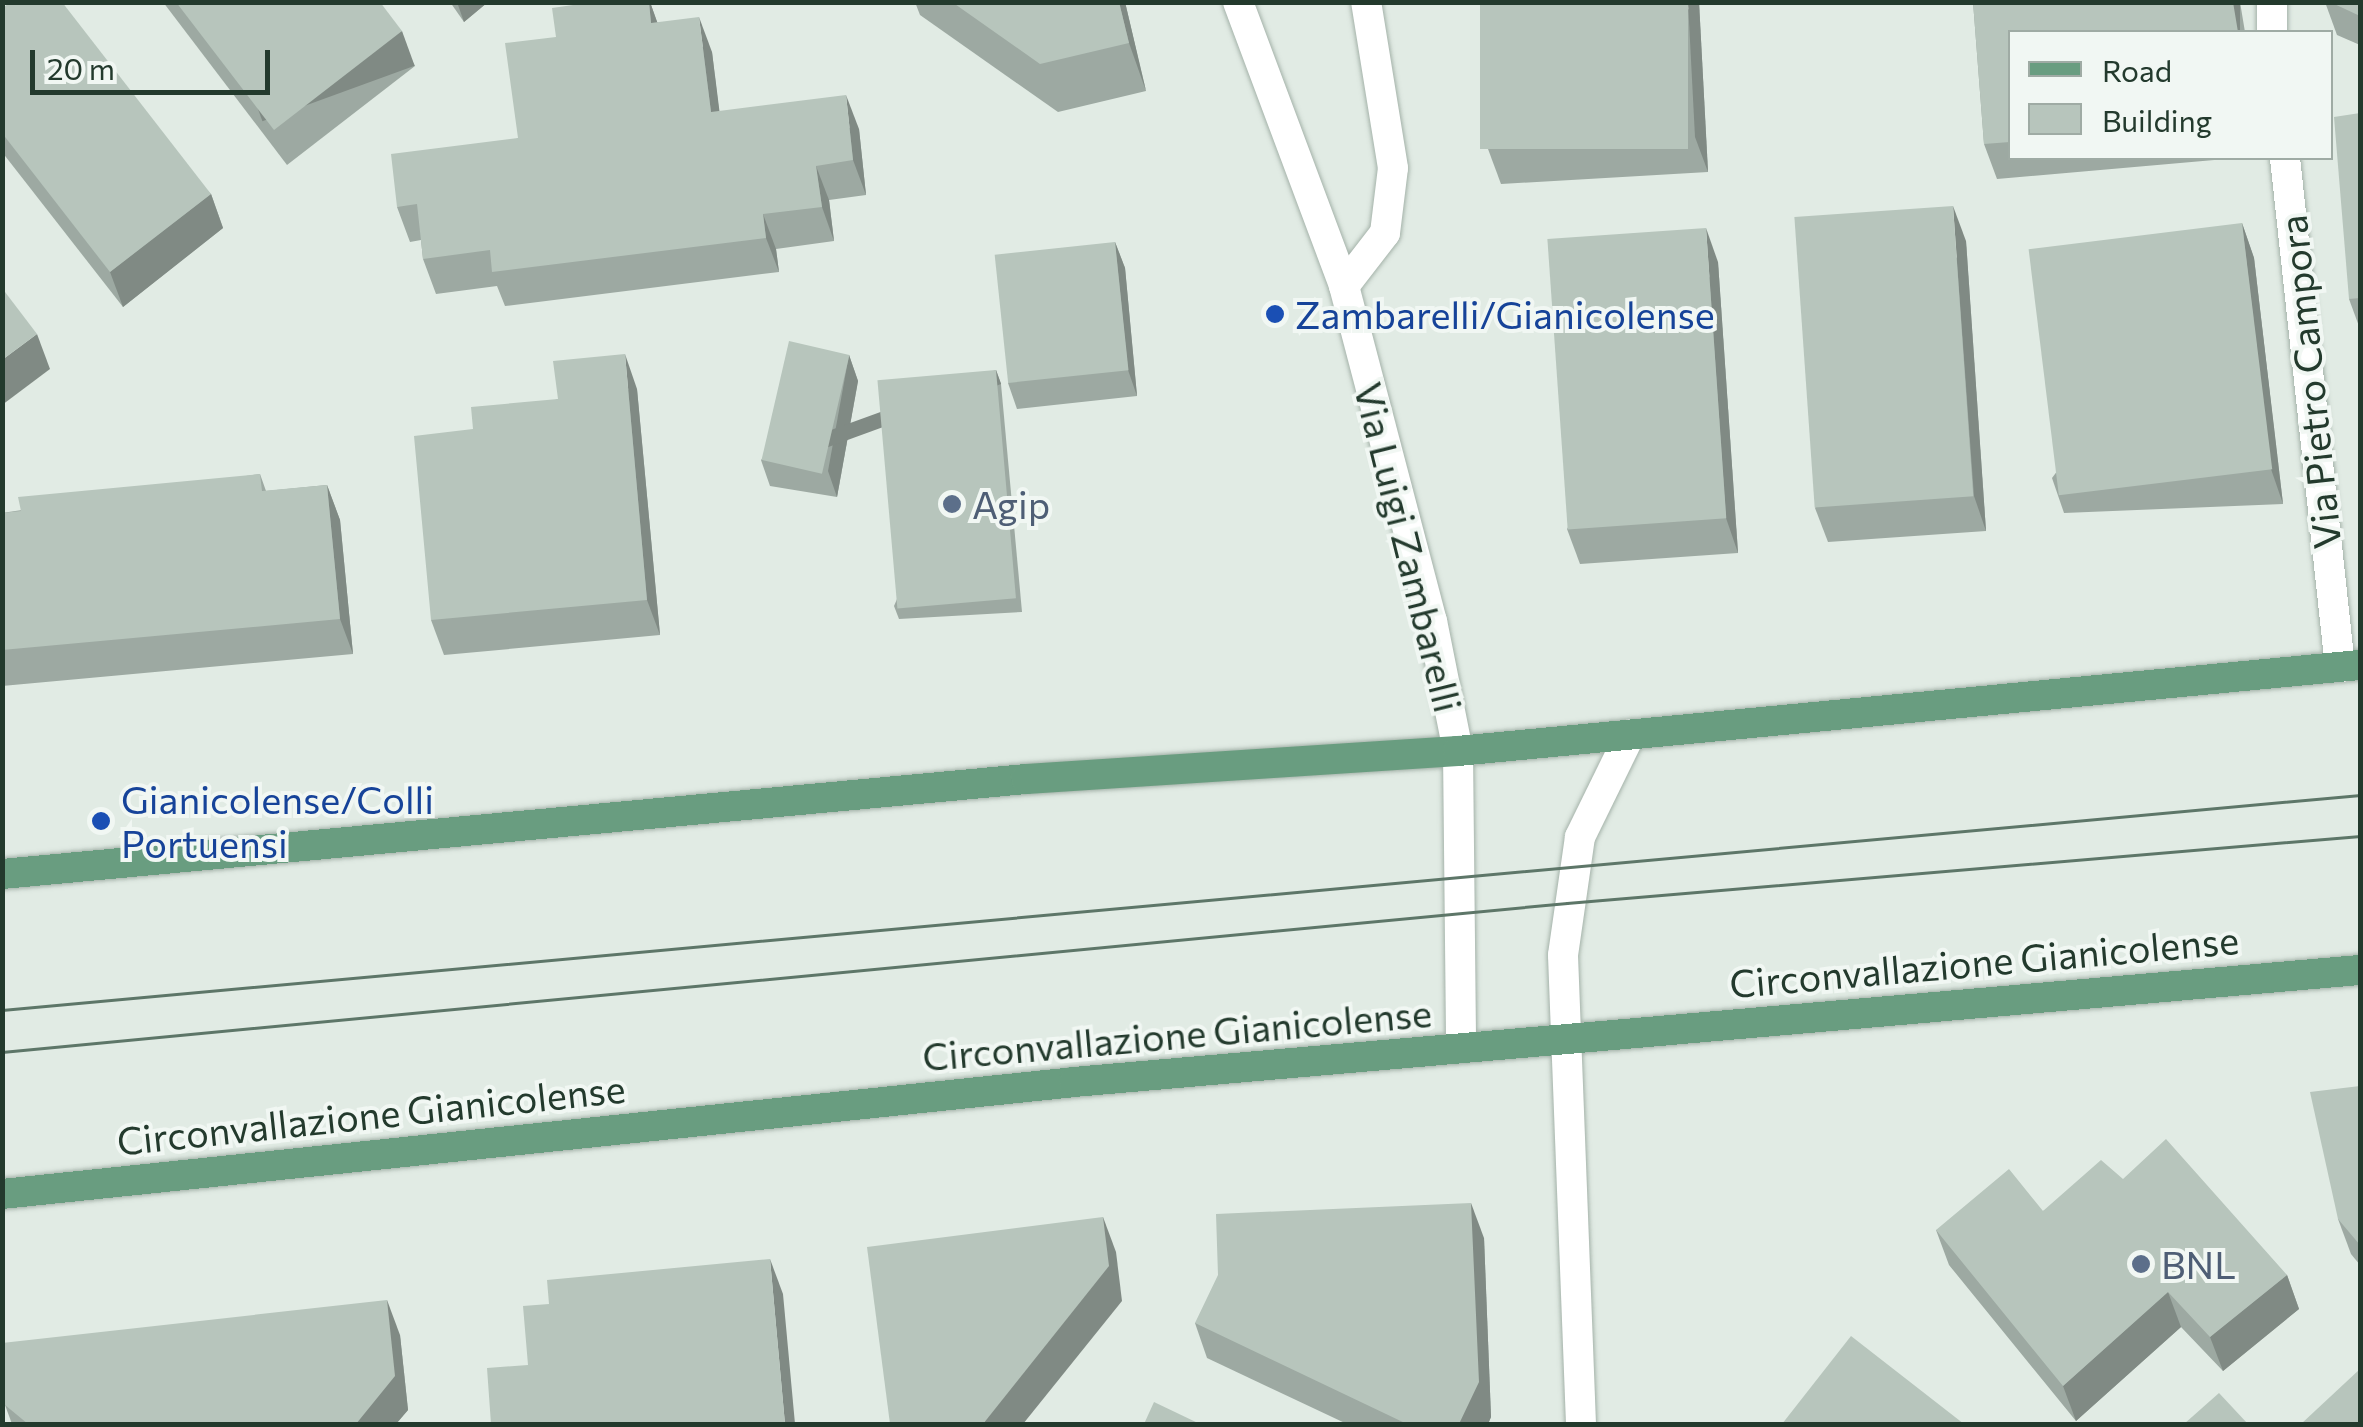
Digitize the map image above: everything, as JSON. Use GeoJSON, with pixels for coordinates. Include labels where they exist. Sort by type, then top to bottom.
{"type":"FeatureCollection","features":[{"type":"Feature","properties":{"kind":"main road"},"geometry":{"type":"LineString","coordinates":[[2,874],[1026,779],[1458,751],[2350,666]]}},
{"type":"Feature","properties":{"kind":"main road","name":"Circonvallazione Gianicolense"},"geometry":{"type":"LineString","coordinates":[[2,1194],[1564,1036],[2360,970]]}},
{"type":"Feature","properties":{"kind":"street","name":"Via Luigi Zambarelli"},"geometry":{"type":"LineString","coordinates":[[1238,2],[1344,286],[1432,620],[1458,751],[1461,1048]]}},
{"type":"Feature","properties":{"kind":"street"},"geometry":{"type":"LineString","coordinates":[[1344,286],[1385,233],[1392,168],[1366,2]]}},
{"type":"Feature","properties":{"kind":"street"},"geometry":{"type":"LineString","coordinates":[[2272,2],[2272,30]]}},
{"type":"Feature","properties":{"kind":"street","name":"Via Pietro Campora"},"geometry":{"type":"LineString","coordinates":[[2286,160],[2350,666]]}},
{"type":"Feature","properties":{"kind":"street"},"geometry":{"type":"LineString","coordinates":[[1581,1424],[1564,1036],[1571,866],[1630,734]]}},
{"type":"Feature","properties":{"kind":"building"},"geometry":{"type":"Polygon","coordinates":[[[10,2],[62,2],[211,194],[110,272],[2,133],[2,9],[10,2]]]}},
{"type":"Feature","properties":{"kind":"building"},"geometry":{"type":"Polygon","coordinates":[[[176,2],[380,2],[402,31],[274,130],[176,2]]]}},
{"type":"Feature","properties":{"kind":"building"},"geometry":{"type":"Polygon","coordinates":[[[594,2],[649,2],[651,23],[699,17],[711,112],[846,95],[853,160],[816,166],[822,207],[763,214],[766,238],[492,272],[490,250],[423,259],[417,204],[397,207],[391,154],[518,138],[505,43],[556,37],[552,8],[594,2]]]}},
{"type":"Feature","properties":{"kind":"building"},"geometry":{"type":"Polygon","coordinates":[[[952,2],[1119,2],[1129,43],[1040,64],[952,2]]]}},
{"type":"Feature","properties":{"kind":"building"},"geometry":{"type":"Polygon","coordinates":[[[1480,2],[1688,2],[1688,149],[1480,149],[1480,2]]]}},
{"type":"Feature","properties":{"kind":"building"},"geometry":{"type":"Polygon","coordinates":[[[1973,2],[2233,2],[2238,30],[2008,30],[2008,142],[1984,144],[1973,2]]]}},
{"type":"Feature","properties":{"kind":"building"},"geometry":{"type":"Polygon","coordinates":[[[2330,2],[2360,2],[2360,16],[2330,2]]]}},
{"type":"Feature","properties":{"kind":"building"},"geometry":{"type":"Polygon","coordinates":[[[2360,113],[2360,298],[2349,299],[2334,117],[2360,113]]]}},
{"type":"Feature","properties":{"kind":"building"},"geometry":{"type":"Polygon","coordinates":[[[1953,206],[1973,496],[1815,507],[1794,217],[1953,206]]]}},
{"type":"Feature","properties":{"kind":"building"},"geometry":{"type":"Polygon","coordinates":[[[2242,223],[2272,469],[2059,495],[2029,249],[2242,223]]]}},
{"type":"Feature","properties":{"kind":"building"},"geometry":{"type":"Polygon","coordinates":[[[1706,228],[1726,518],[1568,529],[1547,239],[1706,228]]]}},
{"type":"Feature","properties":{"kind":"building"},"geometry":{"type":"Polygon","coordinates":[[[1115,242],[1128,370],[1008,383],[995,255],[1115,242]]]}},
{"type":"Feature","properties":{"kind":"building"},"geometry":{"type":"Polygon","coordinates":[[[2,288],[37,334],[2,360],[2,288]]]}},
{"type":"Feature","properties":{"kind":"building"},"geometry":{"type":"Polygon","coordinates":[[[789,341],[849,355],[822,474],[762,460],[789,341]]]}},
{"type":"Feature","properties":{"kind":"building"},"geometry":{"type":"Polygon","coordinates":[[[625,354],[647,600],[431,620],[414,436],[473,429],[471,407],[558,399],[553,361],[625,354]]]}},
{"type":"Feature","properties":{"kind":"building","name":"Agip"},"geometry":{"type":"Polygon","coordinates":[[[996,370],[1016,598],[897,609],[877,380],[996,370]]]}},
{"type":"Feature","properties":{"kind":"building"},"geometry":{"type":"Polygon","coordinates":[[[260,474],[262,491],[327,485],[340,619],[2,650],[2,513],[21,511],[18,497],[260,474]]]}},
{"type":"Feature","properties":{"kind":"building"},"geometry":{"type":"Polygon","coordinates":[[[2360,1086],[2360,1245],[2338,1219],[2310,1092],[2360,1086]]]}},
{"type":"Feature","properties":{"kind":"building"},"geometry":{"type":"Polygon","coordinates":[[[2166,1139],[2287,1275],[2210,1337],[2168,1292],[2063,1386],[1936,1230],[2009,1169],[2043,1211],[2101,1160],[2123,1179],[2166,1139]]]}},
{"type":"Feature","properties":{"kind":"building"},"geometry":{"type":"Polygon","coordinates":[[[1471,1203],[1479,1382],[1459,1424],[1407,1424],[1195,1323],[1218,1275],[1216,1214],[1471,1203]]]}},
{"type":"Feature","properties":{"kind":"building"},"geometry":{"type":"Polygon","coordinates":[[[1103,1217],[1109,1266],[983,1424],[890,1424],[867,1247],[1103,1217]]]}},
{"type":"Feature","properties":{"kind":"building"},"geometry":{"type":"Polygon","coordinates":[[[770,1259],[785,1424],[491,1424],[487,1368],[528,1365],[523,1306],[549,1304],[547,1280],[770,1259]]]}},
{"type":"Feature","properties":{"kind":"building"},"geometry":{"type":"Polygon","coordinates":[[[387,1300],[395,1376],[356,1424],[28,1424],[5,1405],[2,1343],[387,1300]]]}},
{"type":"Feature","properties":{"kind":"building"},"geometry":{"type":"Polygon","coordinates":[[[1851,1336],[1964,1424],[1782,1424],[1851,1336]]]}},
{"type":"Feature","properties":{"kind":"building"},"geometry":{"type":"Polygon","coordinates":[[[2360,1369],[2360,1424],[2301,1424],[2360,1369]]]}},
{"type":"Feature","properties":{"kind":"building"},"geometry":{"type":"Polygon","coordinates":[[[2219,1393],[2248,1424],[2184,1424],[2219,1393]]]}},
{"type":"Feature","properties":{"kind":"building"},"geometry":{"type":"Polygon","coordinates":[[[1154,1402],[1200,1424],[1144,1424],[1154,1402]]]}},
{"type":"Feature","properties":{"kind":"tram line"},"geometry":{"type":"LineString","coordinates":[[2,1010],[2360,795]]}},
{"type":"Feature","properties":{"kind":"tram line"},"geometry":{"type":"LineString","coordinates":[[2,1052],[1567,903],[2360,836]]}},
{"type":"Feature","properties":{"kind":"place","name":"Zambarelli/Gianicolense"},"geometry":{"type":"Point","coordinates":[1275,314]}},
{"type":"Feature","properties":{"kind":"place","name":"Agip"},"geometry":{"type":"Point","coordinates":[952,504]}},
{"type":"Feature","properties":{"kind":"place","name":"Gianicolense/Colli Portuensi"},"geometry":{"type":"Point","coordinates":[101,821]}},
{"type":"Feature","properties":{"kind":"place","name":"BNL"},"geometry":{"type":"Point","coordinates":[2141,1264]}}]}
